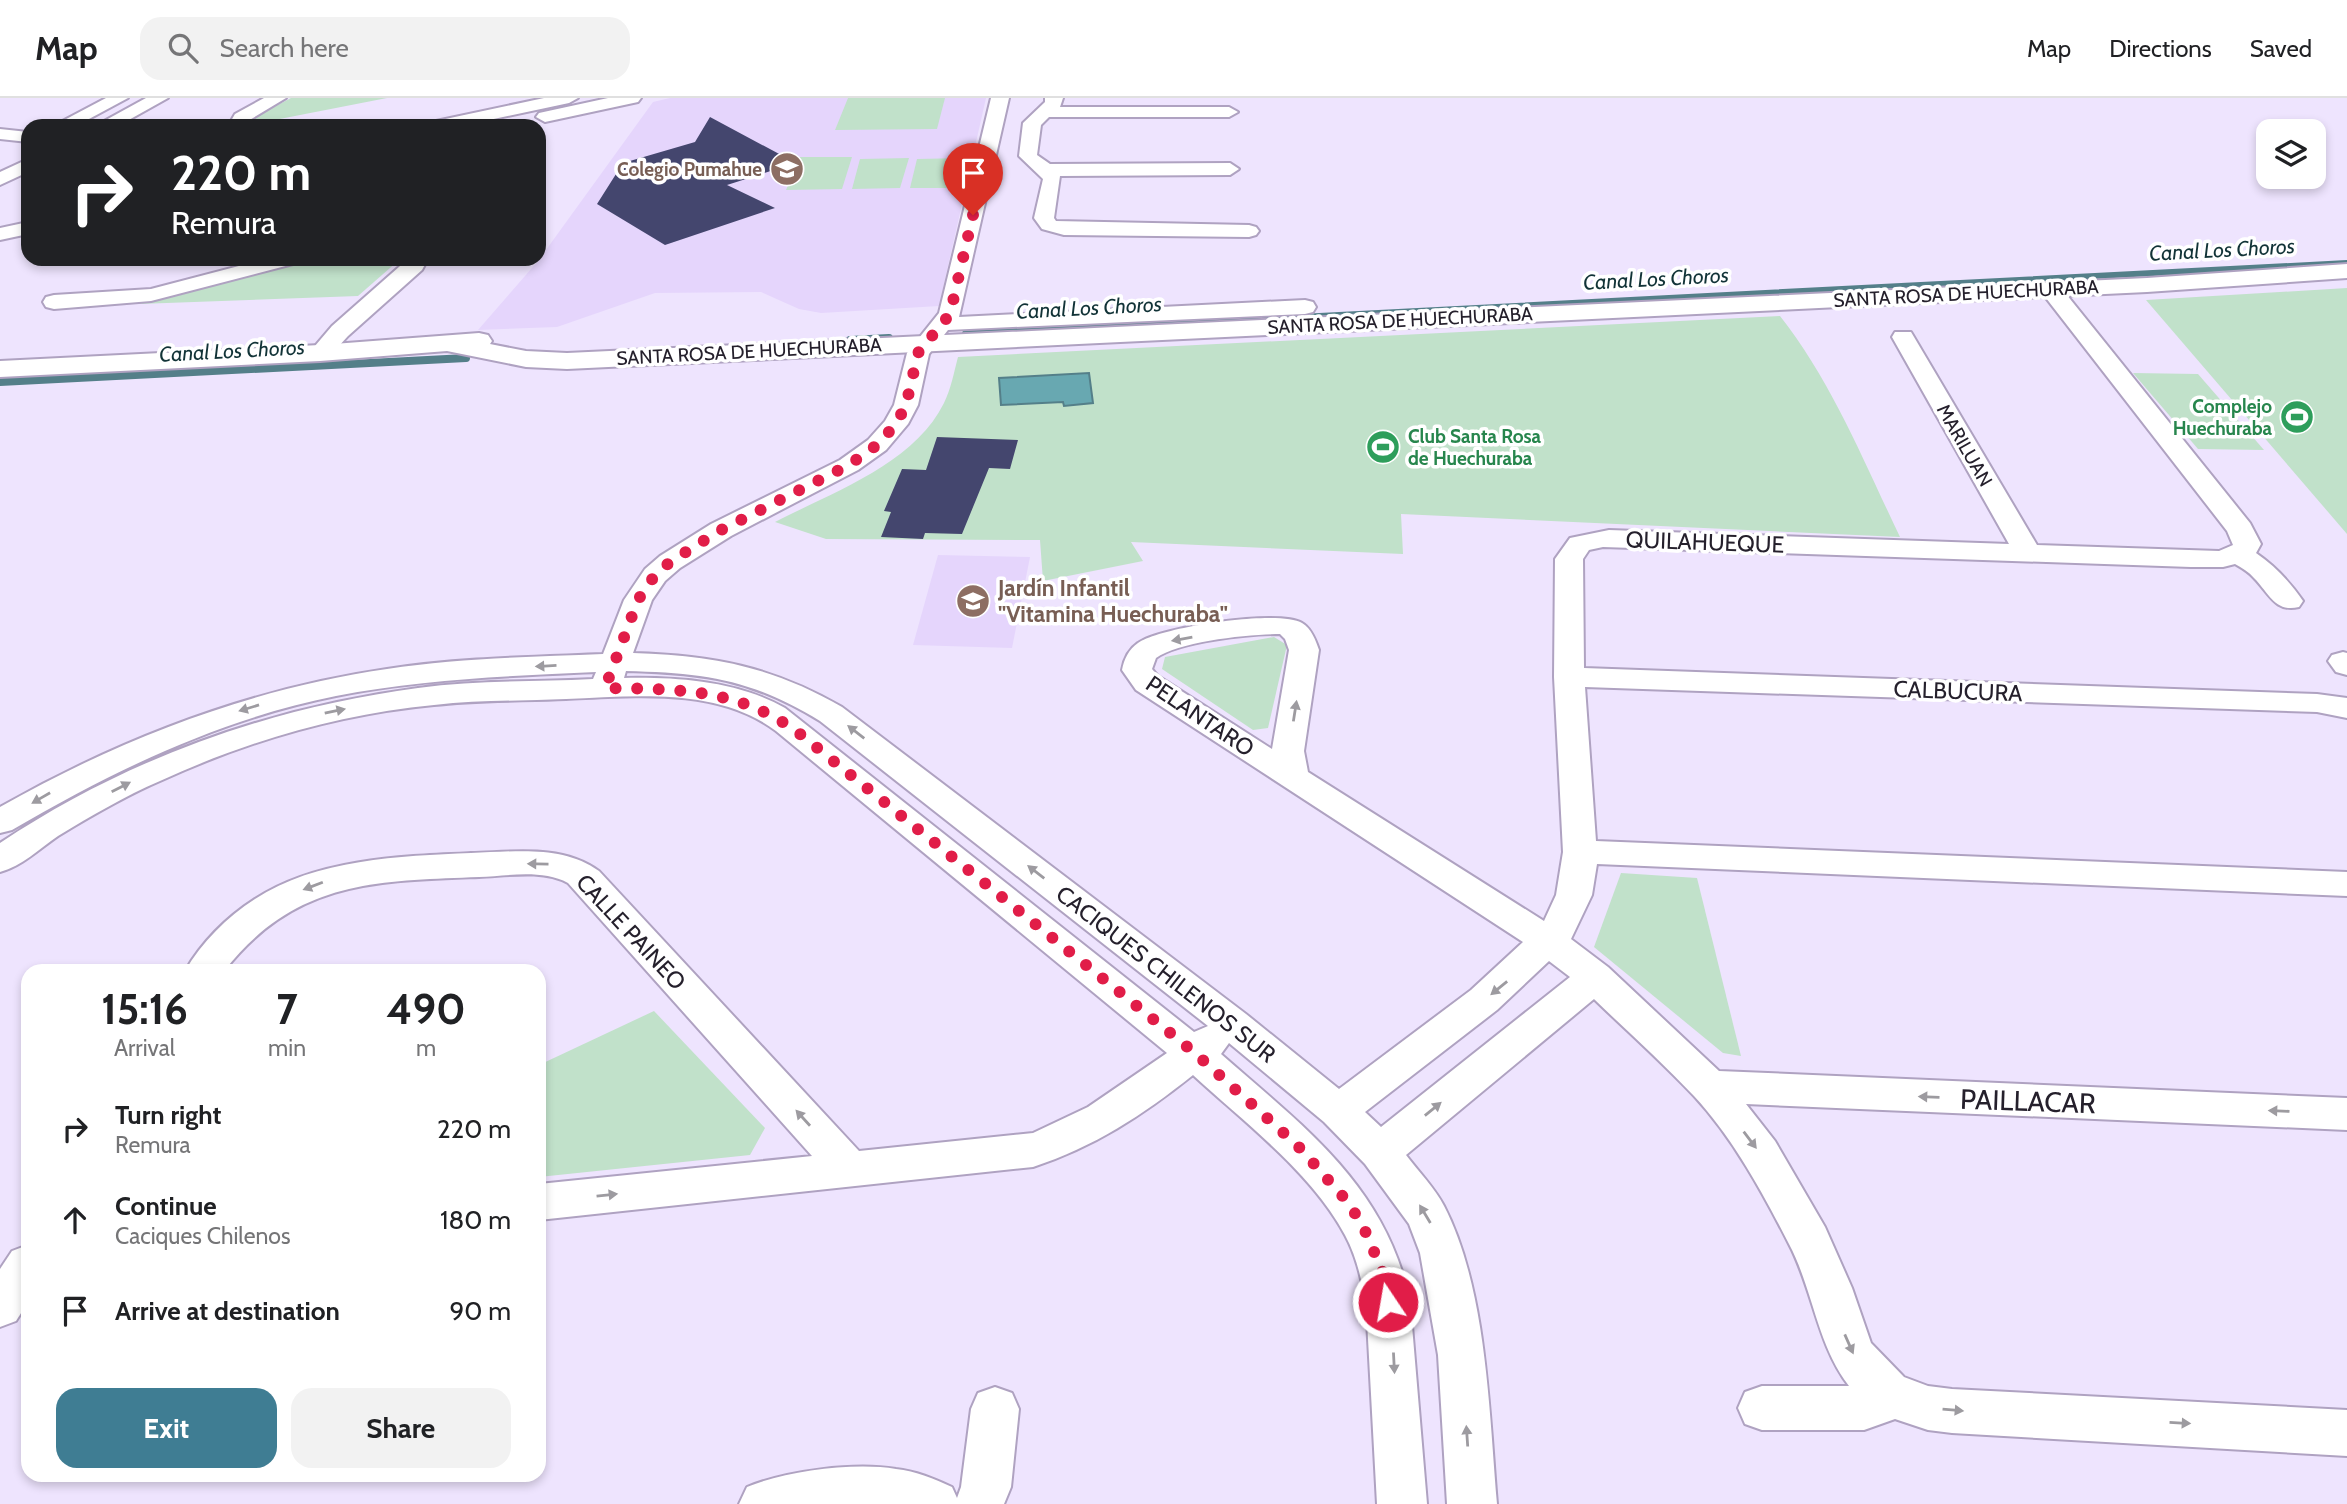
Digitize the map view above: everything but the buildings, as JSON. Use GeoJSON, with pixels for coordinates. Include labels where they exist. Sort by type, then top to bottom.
{"type":"FeatureCollection","features":[{"type":"Feature","properties":{"kind":"street"},"geometry":{"type":"LineString","coordinates":[[76,119],[119,98]]}},
{"type":"Feature","properties":{"kind":"street"},"geometry":{"type":"LineString","coordinates":[[118,119],[159,98]]}},
{"type":"Feature","properties":{"kind":"street"},"geometry":{"type":"LineString","coordinates":[[240,119],[277,98]]}},
{"type":"Feature","properties":{"kind":"street"},"geometry":{"type":"LineString","coordinates":[[469,119],[569,98]]}},
{"type":"Feature","properties":{"kind":"street"},"geometry":{"type":"LineString","coordinates":[[534,119],[632,98]]}},
{"type":"Feature","properties":{"kind":"street"},"geometry":{"type":"LineString","coordinates":[[0,822],[79,777],[209,721],[300,707],[421,697],[610,675],[645,587],[670,562],[721,530],[849,465],[888,434],[906,405],[918,353],[950,314],[1000,98]]}},
{"type":"Feature","properties":{"kind":"street"},"geometry":{"type":"LineString","coordinates":[[1229,112],[1049,105],[1032,123],[1028,156],[1047,170],[1052,179],[1044,218],[1045,222],[1056,228],[1249,231]]}},
{"type":"Feature","properties":{"kind":"street"},"geometry":{"type":"LineString","coordinates":[[0,134],[21,136]]}},
{"type":"Feature","properties":{"kind":"street"},"geometry":{"type":"LineString","coordinates":[[9,152],[21,146]]}},
{"type":"Feature","properties":{"kind":"street"},"geometry":{"type":"LineString","coordinates":[[0,179],[21,168]]}},
{"type":"Feature","properties":{"kind":"street"},"geometry":{"type":"LineString","coordinates":[[1047,170],[1230,169]]}},
{"type":"Feature","properties":{"kind":"street"},"geometry":{"type":"LineString","coordinates":[[0,218],[21,214]]}},
{"type":"Feature","properties":{"kind":"street"},"geometry":{"type":"LineString","coordinates":[[0,234],[21,230]]}},
{"type":"Feature","properties":{"kind":"street"},"geometry":{"type":"LineString","coordinates":[[54,302],[151,295],[263,266]]}},
{"type":"Feature","properties":{"kind":"street"},"geometry":{"type":"LineString","coordinates":[[320,353],[340,331],[415,266]]}},
{"type":"Feature","properties":{"kind":"street","name":"SANTA ROSA DE HUECHURABA"},"geometry":{"type":"LineString","coordinates":[[0,369],[454,345],[526,359],[565,349],[2050,289],[2347,271]]}},
{"type":"Feature","properties":{"kind":"street"},"geometry":{"type":"LineString","coordinates":[[2050,289],[2240,529],[2246,544],[2245,550],[2239,554],[2263,570],[2289,601]]}},
{"type":"Feature","properties":{"kind":"street","name":"SANTA ROSA DE HUECHURABA"},"geometry":{"type":"LineString","coordinates":[[629,333],[934,333],[1305,307]]}},
{"type":"Feature","properties":{"kind":"street"},"geometry":{"type":"LineString","coordinates":[[565,349],[558,354],[561,347],[570,341],[591,335]]}},
{"type":"Feature","properties":{"kind":"street","name":"MARILUAN"},"geometry":{"type":"LineString","coordinates":[[1903,337],[2028,553]]}},
{"type":"Feature","properties":{"kind":"street","name":"QUILAHUEQUE"},"geometry":{"type":"LineString","coordinates":[[1338,1111],[1484,1000],[1556,933],[1574,895],[1580,852],[1569,677],[1569,559],[1573,549],[1586,541],[1609,538],[2191,559],[2223,559],[2239,554]]}},
{"type":"Feature","properties":{"kind":"street","name":"PELANTARO"},"geometry":{"type":"LineString","coordinates":[[1293,778],[1288,751],[1304,650],[1300,638],[1290,628],[1264,625],[1164,642],[1148,649],[1139,657],[1137,670],[1147,683],[1293,778],[1548,941]]}},
{"type":"Feature","properties":{"kind":"street","name":"CACIQUES CHILENOS SUR"},"geometry":{"type":"LineString","coordinates":[[610,675],[695,666],[732,670],[796,691],[831,714],[1232,1024],[1338,1111],[1380,1152],[1427,1215],[1442,1253],[1461,1355],[1472,1504]]}},
{"type":"Feature","properties":{"kind":"street","name":"CACIQUES CHILENOS SUR"},"geometry":{"type":"LineString","coordinates":[[610,675],[750,704],[783,721],[1195,1053],[1298,1146],[1327,1177],[1362,1224],[1382,1270],[1391,1325],[1402,1504]]}},
{"type":"Feature","properties":{"kind":"street","name":"CALBUCURA"},"geometry":{"type":"LineString","coordinates":[[1569,677],[2317,703],[2347,708]]}},
{"type":"Feature","properties":{"kind":"street"},"geometry":{"type":"LineString","coordinates":[[0,860],[47,828],[136,779],[230,741],[300,707]]}},
{"type":"Feature","properties":{"kind":"street"},"geometry":{"type":"LineString","coordinates":[[1580,852],[2347,884]]}},
{"type":"Feature","properties":{"kind":"street","name":"CALLE PAINEO"},"geometry":{"type":"LineString","coordinates":[[209,964],[224,943],[250,919],[288,896],[337,877],[383,870],[501,864],[544,863],[569,868],[587,880],[849,1169]]}},
{"type":"Feature","properties":{"kind":"street"},"geometry":{"type":"LineString","coordinates":[[1548,941],[1595,977],[1709,1086],[1760,1153],[1810,1240],[1855,1358],[1871,1378],[1888,1392],[1928,1408],[2347,1433]]}},
{"type":"Feature","properties":{"kind":"street"},"geometry":{"type":"LineString","coordinates":[[1380,1152],[1595,977]]}},
{"type":"Feature","properties":{"kind":"street"},"geometry":{"type":"LineString","coordinates":[[546,1201],[1011,1153],[1055,1144],[1091,1127],[1232,1024]]}},
{"type":"Feature","properties":{"kind":"street","name":"PAILLACAR"},"geometry":{"type":"LineString","coordinates":[[1709,1086],[2347,1114]]}},
{"type":"Feature","properties":{"kind":"street"},"geometry":{"type":"LineString","coordinates":[[0,1307],[21,1275]]}},
{"type":"Feature","properties":{"kind":"street"},"geometry":{"type":"LineString","coordinates":[[1762,1408],[1864,1408],[1879,1403],[1888,1392]]}},
{"type":"Feature","properties":{"kind":"street"},"geometry":{"type":"LineString","coordinates":[[979,1504],[986,1487],[995,1409]]}},
{"type":"Feature","properties":{"kind":"street"},"geometry":{"type":"LineString","coordinates":[[764,1504],[880,1491],[917,1496],[935,1504]]}},
{"type":"Feature","properties":{"kind":"shaded area"},"geometry":{"type":"Polygon","coordinates":[[[291,98],[387,98],[280,119],[251,119],[291,98]]]}},
{"type":"Feature","properties":{"kind":"shaded area","name":"Colegio Pumahue"},"geometry":{"type":"Polygon","coordinates":[[[670,98],[986,98],[939,306],[821,313],[799,309],[761,292],[655,293],[557,327],[478,330],[534,266],[546,266],[546,250],[653,102],[670,98]]]}},
{"type":"Feature","properties":{"kind":"shaded area"},"geometry":{"type":"Polygon","coordinates":[[[848,98],[945,98],[937,129],[835,130],[848,98]]]}},
{"type":"Feature","properties":{"kind":"shaded area"},"geometry":{"type":"Polygon","coordinates":[[[800,157],[852,157],[842,189],[786,190],[800,157]]]}},
{"type":"Feature","properties":{"kind":"shaded area"},"geometry":{"type":"Polygon","coordinates":[[[909,158],[900,188],[852,189],[860,159],[909,158]]]}},
{"type":"Feature","properties":{"kind":"shaded area"},"geometry":{"type":"Polygon","coordinates":[[[964,158],[959,188],[910,188],[917,159],[964,158]]]}},
{"type":"Feature","properties":{"kind":"shaded area"},"geometry":{"type":"Polygon","coordinates":[[[289,266],[392,266],[358,296],[139,304],[289,266]]]}},
{"type":"Feature","properties":{"kind":"shaded area","name":"Complejo Huechuraba"},"geometry":{"type":"Polygon","coordinates":[[[2347,288],[2347,534],[2146,300],[2347,288]]]}},
{"type":"Feature","properties":{"kind":"shaded area","name":"Club Santa Rosa de Huechuraba"},"geometry":{"type":"Polygon","coordinates":[[[1780,316],[1799,341],[1831,395],[1900,537],[1401,514],[1403,554],[1131,542],[1143,561],[1043,581],[1040,540],[826,539],[775,522],[870,474],[913,443],[931,424],[944,403],[958,357],[1780,316]]]}},
{"type":"Feature","properties":{"kind":"shaded area"},"geometry":{"type":"Polygon","coordinates":[[[1089,373],[1093,403],[1064,406],[1063,402],[1001,405],[999,378],[1089,373]]]}},
{"type":"Feature","properties":{"kind":"shaded area"},"geometry":{"type":"Polygon","coordinates":[[[2133,373],[2198,374],[2264,450],[2198,449],[2133,373]]]}},
{"type":"Feature","properties":{"kind":"shaded area","name":"Jardín Infantil \"Vitamina Huechuraba\""},"geometry":{"type":"Polygon","coordinates":[[[938,555],[1030,557],[1012,648],[913,645],[938,555]]]}},
{"type":"Feature","properties":{"kind":"shaded area"},"geometry":{"type":"Polygon","coordinates":[[[1274,637],[1287,645],[1268,728],[1253,730],[1162,669],[1165,657],[1274,637]]]}},
{"type":"Feature","properties":{"kind":"shaded area"},"geometry":{"type":"Polygon","coordinates":[[[1621,873],[1697,878],[1741,1056],[1723,1053],[1594,947],[1621,873]]]}},
{"type":"Feature","properties":{"kind":"shaded area"},"geometry":{"type":"Polygon","coordinates":[[[654,1011],[765,1128],[750,1155],[546,1176],[546,1062],[654,1011]]]}},
{"type":"Feature","properties":{"kind":"waterway","name":"Canal Los Choros"},"geometry":{"type":"LineString","coordinates":[[1146,325],[2347,263]]}},
{"type":"Feature","properties":{"kind":"waterway","name":"Canal Los Choros"},"geometry":{"type":"LineString","coordinates":[[966,334],[1180,323]]}},
{"type":"Feature","properties":{"kind":"waterway","name":"Canal Los Choros"},"geometry":{"type":"LineString","coordinates":[[850,340],[889,338]]}},
{"type":"Feature","properties":{"kind":"waterway","name":"Canal Los Choros"},"geometry":{"type":"LineString","coordinates":[[0,382],[466,358]]}},
{"type":"Feature","properties":{"kind":"place","name":"Colegio Pumahue"},"geometry":{"type":"Point","coordinates":[787,169]}},
{"type":"Feature","properties":{"kind":"place","name":"Complejo Huechuraba"},"geometry":{"type":"Point","coordinates":[2297,417]}},
{"type":"Feature","properties":{"kind":"place","name":"Club Santa Rosa de Huechuraba"},"geometry":{"type":"Point","coordinates":[1383,447]}},
{"type":"Feature","properties":{"kind":"place","name":"Jardín Infantil \"Vitamina Huechuraba\""},"geometry":{"type":"Point","coordinates":[973,601]}},
{"type":"Feature","properties":{"kind":"route"},"geometry":{"type":"LineString","coordinates":[[973,215],[950,314],[918,353],[906,405],[896,424],[877,445],[849,465],[721,530],[670,562],[655,575],[638,600],[605,688],[707,693],[729,698],[766,711],[800,734],[1195,1053],[1298,1146],[1346,1200],[1362,1224],[1382,1270],[1388,1302]]}}]}
